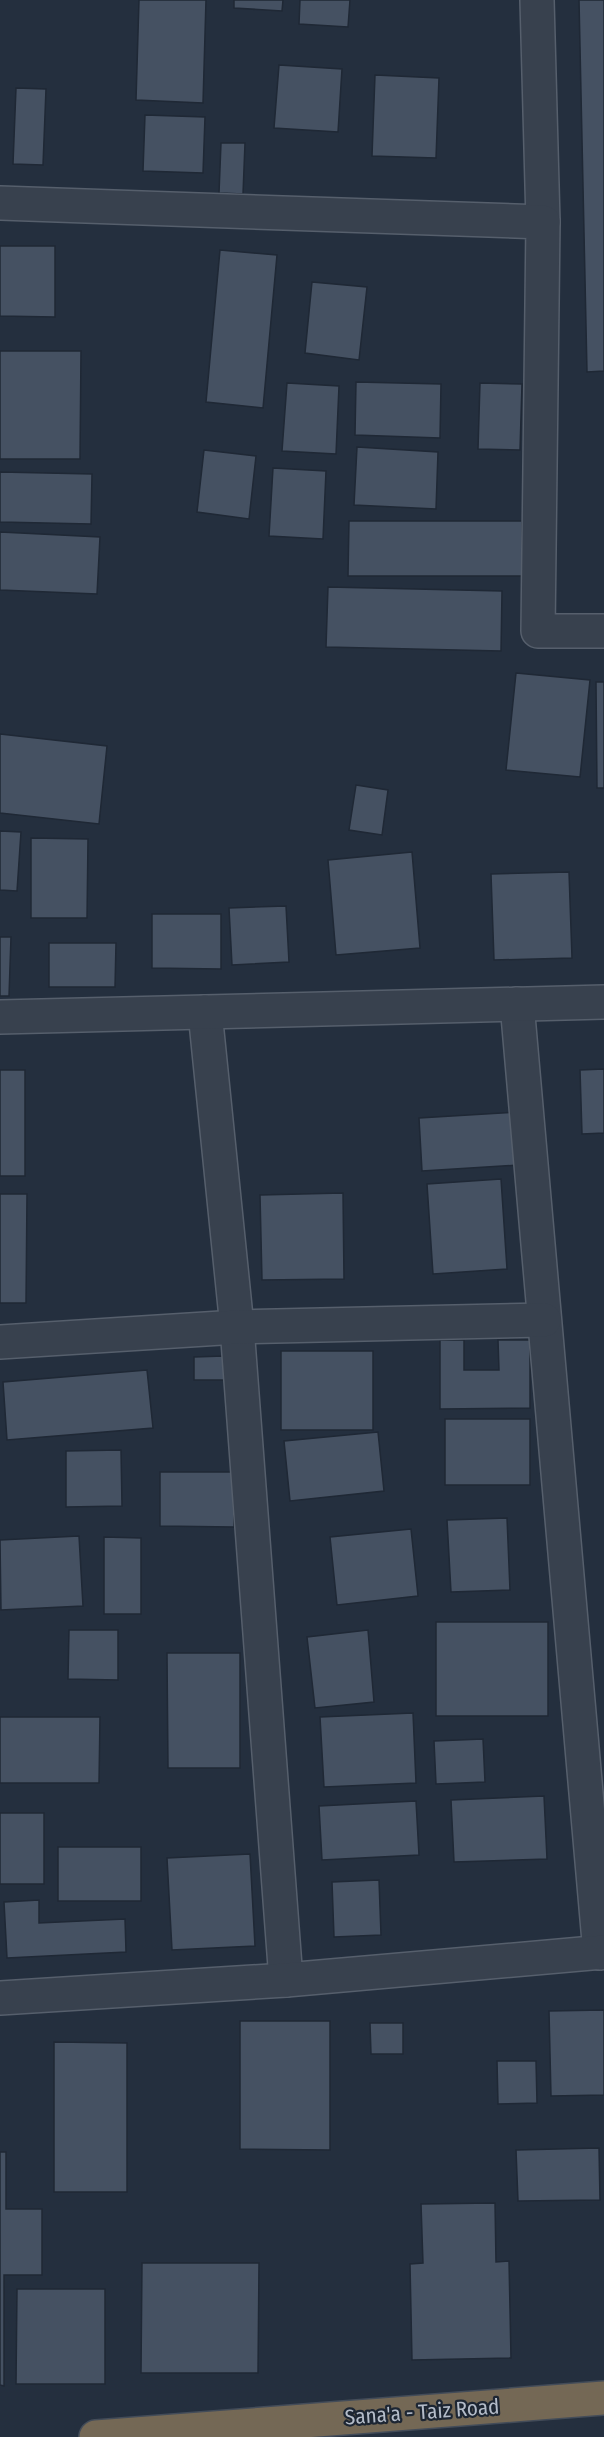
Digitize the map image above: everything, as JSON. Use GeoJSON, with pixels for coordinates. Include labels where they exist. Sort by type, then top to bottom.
{"type":"FeatureCollection","features":[{"type":"Feature","properties":{"kind":"highway","name":"Sana'a - Taiz Road"},"geometry":{"type":"LineString","coordinates":[[96,2437],[604,2398]]}},
{"type":"Feature","properties":{"kind":"street"},"geometry":{"type":"LineString","coordinates":[[537,0],[543,222],[538,631],[604,631]]}},
{"type":"Feature","properties":{"kind":"street"},"geometry":{"type":"LineString","coordinates":[[0,203],[543,222]]}},
{"type":"Feature","properties":{"kind":"street"},"geometry":{"type":"LineString","coordinates":[[0,1017],[604,1002]]}},
{"type":"Feature","properties":{"kind":"street"},"geometry":{"type":"LineString","coordinates":[[0,1998],[286,1980],[602,1953],[517,1004]]}},
{"type":"Feature","properties":{"kind":"street"},"geometry":{"type":"LineString","coordinates":[[205,1012],[237,1327],[286,1980]]}},
{"type":"Feature","properties":{"kind":"street"},"geometry":{"type":"LineString","coordinates":[[0,1341],[237,1327],[544,1320]]}},
{"type":"Feature","properties":{"kind":"building"},"geometry":{"type":"Polygon","coordinates":[[[139,0],[206,0],[203,103],[136,100],[139,0]]]}},
{"type":"Feature","properties":{"kind":"building"},"geometry":{"type":"Polygon","coordinates":[[[234,0],[283,0],[282,11],[234,8],[234,0]]]}},
{"type":"Feature","properties":{"kind":"building"},"geometry":{"type":"Polygon","coordinates":[[[300,0],[350,0],[348,27],[299,24],[300,0]]]}},
{"type":"Feature","properties":{"kind":"building"},"geometry":{"type":"Polygon","coordinates":[[[579,0],[604,0],[604,371],[587,372],[579,0]]]}},
{"type":"Feature","properties":{"kind":"building"},"geometry":{"type":"Polygon","coordinates":[[[279,65],[342,69],[338,132],[274,128],[279,65]]]}},
{"type":"Feature","properties":{"kind":"building"},"geometry":{"type":"Polygon","coordinates":[[[375,75],[439,78],[436,158],[372,156],[375,75]]]}},
{"type":"Feature","properties":{"kind":"building"},"geometry":{"type":"Polygon","coordinates":[[[16,88],[46,89],[43,165],[13,164],[16,88]]]}},
{"type":"Feature","properties":{"kind":"building"},"geometry":{"type":"Polygon","coordinates":[[[145,115],[205,117],[203,173],[143,171],[145,115]]]}},
{"type":"Feature","properties":{"kind":"building"},"geometry":{"type":"Polygon","coordinates":[[[221,143],[245,143],[243,194],[219,193],[221,143]]]}},
{"type":"Feature","properties":{"kind":"building"},"geometry":{"type":"Polygon","coordinates":[[[0,246],[55,246],[55,317],[0,316],[0,246]]]}},
{"type":"Feature","properties":{"kind":"building"},"geometry":{"type":"Polygon","coordinates":[[[220,250],[277,255],[263,408],[206,402],[220,250]]]}},
{"type":"Feature","properties":{"kind":"building"},"geometry":{"type":"Polygon","coordinates":[[[312,282],[367,287],[359,360],[305,353],[312,282]]]}},
{"type":"Feature","properties":{"kind":"building"},"geometry":{"type":"Polygon","coordinates":[[[0,351],[81,351],[80,459],[0,459],[0,351]]]}},
{"type":"Feature","properties":{"kind":"building"},"geometry":{"type":"Polygon","coordinates":[[[356,382],[441,384],[440,438],[355,435],[356,382]]]}},
{"type":"Feature","properties":{"kind":"building"},"geometry":{"type":"Polygon","coordinates":[[[287,383],[339,386],[336,454],[282,451],[287,383]]]}},
{"type":"Feature","properties":{"kind":"building"},"geometry":{"type":"Polygon","coordinates":[[[480,383],[522,384],[520,450],[478,449],[480,383]]]}},
{"type":"Feature","properties":{"kind":"building"},"geometry":{"type":"Polygon","coordinates":[[[357,447],[438,452],[436,509],[354,505],[357,447]]]}},
{"type":"Feature","properties":{"kind":"building"},"geometry":{"type":"Polygon","coordinates":[[[204,450],[256,456],[249,519],[197,512],[204,450]]]}},
{"type":"Feature","properties":{"kind":"building"},"geometry":{"type":"Polygon","coordinates":[[[273,468],[326,471],[323,539],[269,536],[273,468]]]}},
{"type":"Feature","properties":{"kind":"building"},"geometry":{"type":"Polygon","coordinates":[[[0,472],[92,474],[91,524],[0,522],[0,472]]]}},
{"type":"Feature","properties":{"kind":"building"},"geometry":{"type":"Polygon","coordinates":[[[349,521],[522,521],[522,576],[348,576],[349,521]]]}},
{"type":"Feature","properties":{"kind":"building"},"geometry":{"type":"Polygon","coordinates":[[[0,532],[100,537],[97,594],[0,590],[0,532]]]}},
{"type":"Feature","properties":{"kind":"building"},"geometry":{"type":"Polygon","coordinates":[[[328,587],[502,591],[501,651],[326,647],[328,587]]]}},
{"type":"Feature","properties":{"kind":"building"},"geometry":{"type":"Polygon","coordinates":[[[516,673],[590,680],[580,777],[506,770],[516,673]]]}},
{"type":"Feature","properties":{"kind":"building"},"geometry":{"type":"Polygon","coordinates":[[[596,682],[604,682],[604,788],[597,788],[596,682]]]}},
{"type":"Feature","properties":{"kind":"building"},"geometry":{"type":"Polygon","coordinates":[[[0,734],[107,746],[99,824],[0,813],[0,734]]]}},
{"type":"Feature","properties":{"kind":"building"},"geometry":{"type":"Polygon","coordinates":[[[356,785],[388,790],[382,835],[349,830],[356,785]]]}},
{"type":"Feature","properties":{"kind":"building"},"geometry":{"type":"Polygon","coordinates":[[[0,831],[21,832],[17,891],[0,890],[0,831]]]}},
{"type":"Feature","properties":{"kind":"building"},"geometry":{"type":"Polygon","coordinates":[[[31,838],[88,839],[87,918],[31,918],[31,838]]]}},
{"type":"Feature","properties":{"kind":"building"},"geometry":{"type":"Polygon","coordinates":[[[412,852],[420,948],[336,955],[328,860],[412,852]]]}},
{"type":"Feature","properties":{"kind":"building"},"geometry":{"type":"Polygon","coordinates":[[[569,872],[572,958],[494,960],[491,874],[569,872]]]}},
{"type":"Feature","properties":{"kind":"building"},"geometry":{"type":"Polygon","coordinates":[[[286,906],[289,962],[232,965],[229,908],[286,906]]]}},
{"type":"Feature","properties":{"kind":"building"},"geometry":{"type":"Polygon","coordinates":[[[152,914],[221,914],[221,969],[152,968],[152,914]]]}},
{"type":"Feature","properties":{"kind":"building"},"geometry":{"type":"Polygon","coordinates":[[[0,937],[11,937],[9,996],[0,996],[0,937]]]}},
{"type":"Feature","properties":{"kind":"building"},"geometry":{"type":"Polygon","coordinates":[[[49,943],[116,943],[115,987],[49,987],[49,943]]]}},
{"type":"Feature","properties":{"kind":"building"},"geometry":{"type":"Polygon","coordinates":[[[604,1069],[604,1133],[582,1134],[580,1070],[604,1069]]]}},
{"type":"Feature","properties":{"kind":"building"},"geometry":{"type":"Polygon","coordinates":[[[0,1070],[25,1070],[25,1176],[0,1176],[0,1070]]]}},
{"type":"Feature","properties":{"kind":"building"},"geometry":{"type":"Polygon","coordinates":[[[517,1112],[519,1165],[422,1171],[419,1118],[517,1112]]]}},
{"type":"Feature","properties":{"kind":"building"},"geometry":{"type":"Polygon","coordinates":[[[501,1179],[507,1269],[433,1274],[427,1184],[501,1179]]]}},
{"type":"Feature","properties":{"kind":"building"},"geometry":{"type":"Polygon","coordinates":[[[343,1193],[344,1279],[262,1280],[260,1195],[343,1193]]]}},
{"type":"Feature","properties":{"kind":"building"},"geometry":{"type":"Polygon","coordinates":[[[0,1194],[27,1194],[26,1303],[0,1303],[0,1194]]]}},
{"type":"Feature","properties":{"kind":"building"},"geometry":{"type":"Polygon","coordinates":[[[440,1340],[464,1340],[464,1370],[499,1370],[498,1340],[530,1340],[530,1408],[440,1409],[440,1340]]]}},
{"type":"Feature","properties":{"kind":"building"},"geometry":{"type":"Polygon","coordinates":[[[281,1351],[373,1351],[373,1430],[281,1430],[281,1351]]]}},
{"type":"Feature","properties":{"kind":"building"},"geometry":{"type":"Polygon","coordinates":[[[224,1356],[225,1380],[194,1380],[194,1357],[224,1356]]]}},
{"type":"Feature","properties":{"kind":"building"},"geometry":{"type":"Polygon","coordinates":[[[147,1370],[153,1428],[7,1440],[3,1382],[147,1370]]]}},
{"type":"Feature","properties":{"kind":"building"},"geometry":{"type":"Polygon","coordinates":[[[445,1419],[530,1419],[530,1485],[445,1485],[445,1419]]]}},
{"type":"Feature","properties":{"kind":"building"},"geometry":{"type":"Polygon","coordinates":[[[378,1432],[384,1491],[290,1501],[284,1441],[378,1432]]]}},
{"type":"Feature","properties":{"kind":"building"},"geometry":{"type":"Polygon","coordinates":[[[121,1450],[122,1506],[66,1507],[66,1451],[121,1450]]]}},
{"type":"Feature","properties":{"kind":"building"},"geometry":{"type":"Polygon","coordinates":[[[160,1472],[233,1472],[234,1527],[160,1526],[160,1472]]]}},
{"type":"Feature","properties":{"kind":"building"},"geometry":{"type":"Polygon","coordinates":[[[507,1518],[510,1590],[451,1592],[447,1520],[507,1518]]]}},
{"type":"Feature","properties":{"kind":"building"},"geometry":{"type":"Polygon","coordinates":[[[411,1529],[418,1596],[337,1605],[330,1537],[411,1529]]]}},
{"type":"Feature","properties":{"kind":"building"},"geometry":{"type":"Polygon","coordinates":[[[79,1536],[83,1606],[1,1610],[0,1540],[79,1536]]]}},
{"type":"Feature","properties":{"kind":"building"},"geometry":{"type":"Polygon","coordinates":[[[104,1537],[141,1538],[141,1614],[104,1614],[104,1537]]]}},
{"type":"Feature","properties":{"kind":"building"},"geometry":{"type":"Polygon","coordinates":[[[436,1622],[548,1622],[548,1716],[436,1716],[436,1622]]]}},
{"type":"Feature","properties":{"kind":"building"},"geometry":{"type":"Polygon","coordinates":[[[69,1630],[118,1630],[118,1680],[68,1679],[69,1630]]]}},
{"type":"Feature","properties":{"kind":"building"},"geometry":{"type":"Polygon","coordinates":[[[368,1630],[374,1702],[315,1708],[307,1637],[368,1630]]]}},
{"type":"Feature","properties":{"kind":"building"},"geometry":{"type":"Polygon","coordinates":[[[167,1653],[240,1653],[240,1768],[168,1768],[167,1653]]]}},
{"type":"Feature","properties":{"kind":"building"},"geometry":{"type":"Polygon","coordinates":[[[413,1713],[416,1783],[324,1787],[320,1717],[413,1713]]]}},
{"type":"Feature","properties":{"kind":"building"},"geometry":{"type":"Polygon","coordinates":[[[0,1717],[100,1717],[99,1783],[0,1783],[0,1717]]]}},
{"type":"Feature","properties":{"kind":"building"},"geometry":{"type":"Polygon","coordinates":[[[483,1739],[485,1782],[436,1784],[434,1741],[483,1739]]]}},
{"type":"Feature","properties":{"kind":"building"},"geometry":{"type":"Polygon","coordinates":[[[544,1796],[547,1859],[454,1862],[451,1800],[544,1796]]]}},
{"type":"Feature","properties":{"kind":"building"},"geometry":{"type":"Polygon","coordinates":[[[416,1801],[419,1855],[322,1860],[319,1806],[416,1801]]]}},
{"type":"Feature","properties":{"kind":"building"},"geometry":{"type":"Polygon","coordinates":[[[0,1813],[44,1813],[44,1884],[0,1884],[0,1813]]]}},
{"type":"Feature","properties":{"kind":"building"},"geometry":{"type":"Polygon","coordinates":[[[58,1847],[141,1847],[141,1901],[58,1901],[58,1847]]]}},
{"type":"Feature","properties":{"kind":"building"},"geometry":{"type":"Polygon","coordinates":[[[250,1854],[255,1946],[172,1950],[167,1858],[250,1854]]]}},
{"type":"Feature","properties":{"kind":"building"},"geometry":{"type":"Polygon","coordinates":[[[379,1880],[381,1935],[334,1937],[332,1882],[379,1880]]]}},
{"type":"Feature","properties":{"kind":"building"},"geometry":{"type":"Polygon","coordinates":[[[39,1900],[39,1923],[125,1919],[126,1952],[7,1958],[4,1902],[39,1900]]]}},
{"type":"Feature","properties":{"kind":"building"},"geometry":{"type":"Polygon","coordinates":[[[604,2010],[604,2095],[551,2096],[549,2011],[604,2010]]]}},
{"type":"Feature","properties":{"kind":"building"},"geometry":{"type":"Polygon","coordinates":[[[240,2021],[330,2021],[330,2150],[240,2149],[240,2021]]]}},
{"type":"Feature","properties":{"kind":"building"},"geometry":{"type":"Polygon","coordinates":[[[370,2023],[403,2023],[403,2054],[371,2054],[370,2023]]]}},
{"type":"Feature","properties":{"kind":"building"},"geometry":{"type":"Polygon","coordinates":[[[54,2042],[127,2043],[127,2192],[54,2192],[54,2042]]]}},
{"type":"Feature","properties":{"kind":"building"},"geometry":{"type":"Polygon","coordinates":[[[497,2061],[536,2061],[537,2103],[498,2104],[497,2061]]]}},
{"type":"Feature","properties":{"kind":"building"},"geometry":{"type":"Polygon","coordinates":[[[599,2148],[600,2200],[518,2201],[516,2150],[599,2148]]]}},
{"type":"Feature","properties":{"kind":"building"},"geometry":{"type":"Polygon","coordinates":[[[0,2152],[6,2152],[6,2209],[42,2209],[42,2275],[4,2275],[4,2386],[0,2385],[0,2152]]]}},
{"type":"Feature","properties":{"kind":"building"},"geometry":{"type":"Polygon","coordinates":[[[495,2203],[496,2262],[509,2261],[511,2358],[412,2360],[410,2264],[423,2263],[421,2204],[495,2203]]]}},
{"type":"Feature","properties":{"kind":"building"},"geometry":{"type":"Polygon","coordinates":[[[142,2263],[259,2263],[258,2373],[141,2373],[142,2263]]]}},
{"type":"Feature","properties":{"kind":"building"},"geometry":{"type":"Polygon","coordinates":[[[17,2289],[105,2289],[105,2384],[16,2384],[17,2289]]]}}]}
